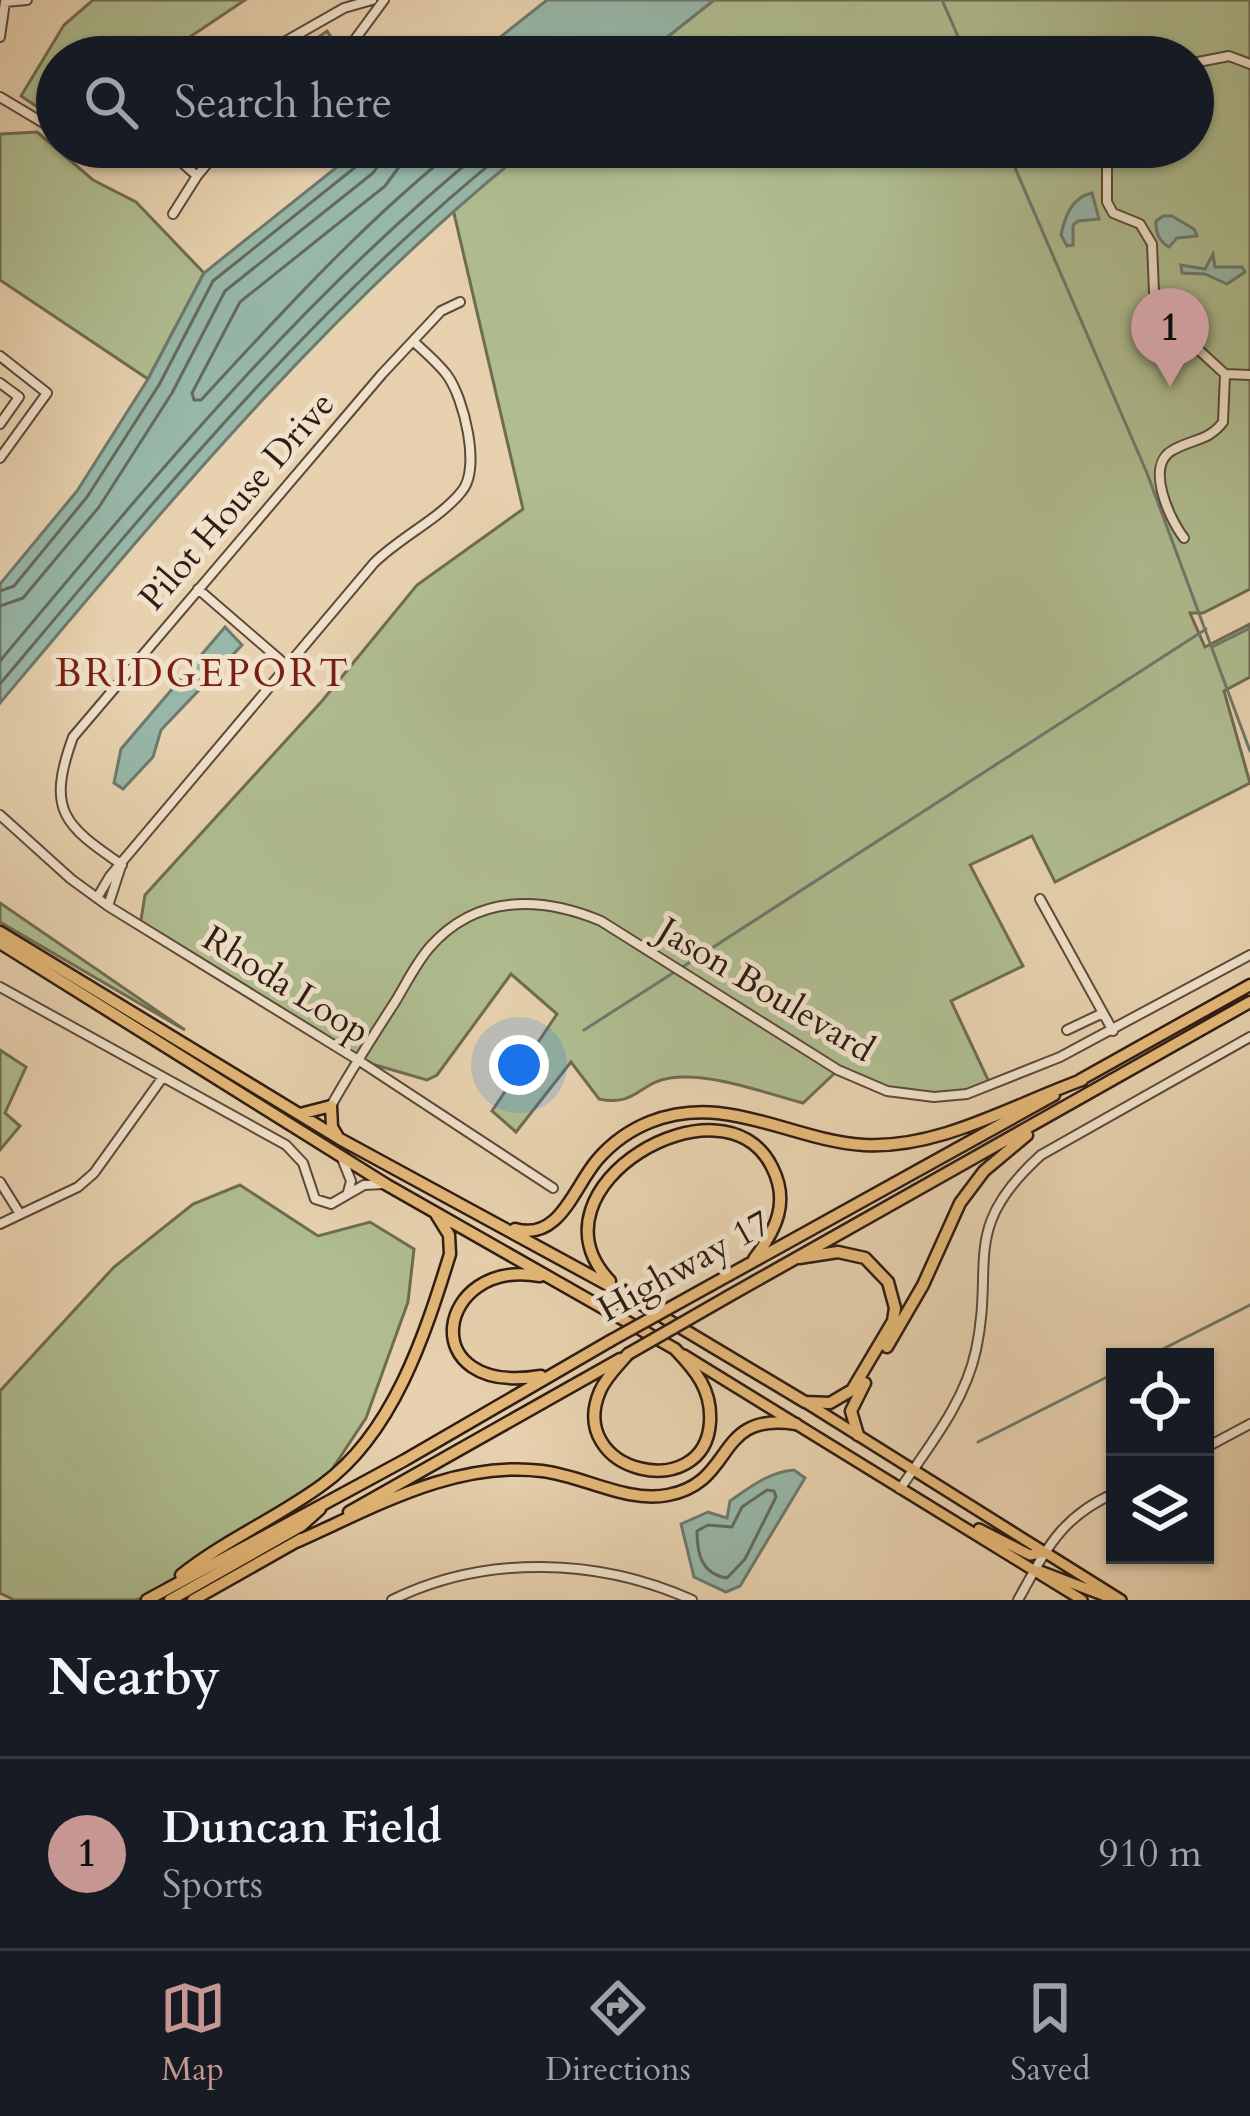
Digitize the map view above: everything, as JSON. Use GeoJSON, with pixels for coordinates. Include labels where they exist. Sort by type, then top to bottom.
{"type":"FeatureCollection","features":[{"type":"Feature","properties":{"kind":"highway"},"geometry":{"type":"LineString","coordinates":[[0,932],[340,1139],[620,1292],[805,1402],[830,1403],[852,1390],[893,1321],[895,1309],[888,1282],[866,1258],[838,1252],[800,1258]]}},
{"type":"Feature","properties":{"kind":"highway"},"geometry":{"type":"LineString","coordinates":[[0,944],[387,1185],[675,1349],[697,1372],[708,1395],[710,1418],[708,1434],[694,1456],[669,1470],[630,1467],[611,1454],[599,1436],[596,1413],[601,1388],[628,1354]]}},
{"type":"Feature","properties":{"kind":"highway","name":"Highway 17"},"geometry":{"type":"LineString","coordinates":[[152,1597],[1250,985]]}},
{"type":"Feature","properties":{"kind":"highway","name":"Highway 17"},"geometry":{"type":"LineString","coordinates":[[193,1600],[1250,1002]]}},
{"type":"Feature","properties":{"kind":"highway"},"geometry":{"type":"LineString","coordinates":[[496,1223],[523,1232],[541,1230],[555,1220],[608,1148],[635,1129],[672,1115],[715,1110],[820,1138],[896,1144],[953,1130],[1082,1079]]}},
{"type":"Feature","properties":{"kind":"highway"},"geometry":{"type":"LineString","coordinates":[[298,1114],[331,1106],[332,1127],[340,1139]]}},
{"type":"Feature","properties":{"kind":"highway"},"geometry":{"type":"LineString","coordinates":[[858,1435],[851,1421],[854,1401],[923,1285],[960,1203],[984,1171],[1047,1117]]}},
{"type":"Feature","properties":{"kind":"highway"},"geometry":{"type":"LineString","coordinates":[[620,1292],[594,1261],[588,1240],[592,1208],[612,1174],[628,1160],[676,1136],[706,1131],[739,1136],[769,1160],[782,1194],[781,1213],[752,1262]]}},
{"type":"Feature","properties":{"kind":"highway"},"geometry":{"type":"LineString","coordinates":[[152,1597],[194,1564],[321,1486],[372,1436],[393,1403],[450,1254],[449,1235],[435,1211]]}},
{"type":"Feature","properties":{"kind":"highway"},"geometry":{"type":"LineString","coordinates":[[550,1375],[512,1381],[484,1376],[464,1360],[453,1328],[464,1299],[488,1280],[517,1274],[553,1279]]}},
{"type":"Feature","properties":{"kind":"highway"},"geometry":{"type":"LineString","coordinates":[[296,1542],[416,1490],[476,1472],[542,1471],[639,1496],[668,1495],[698,1484],[750,1425],[774,1420],[796,1424]]}},
{"type":"Feature","properties":{"kind":"highway"},"geometry":{"type":"LineString","coordinates":[[170,1600],[302,1526],[337,1495]]}},
{"type":"Feature","properties":{"kind":"main road"},"geometry":{"type":"LineString","coordinates":[[675,1349],[1082,1600]]}},
{"type":"Feature","properties":{"kind":"main road"},"geometry":{"type":"LineString","coordinates":[[805,1402],[1117,1600]]}},
{"type":"Feature","properties":{"kind":"main road"},"geometry":{"type":"LineString","coordinates":[[948,1517],[1030,1555],[1046,1552]]}},
{"type":"Feature","properties":{"kind":"main road"},"geometry":{"type":"LineString","coordinates":[[1034,1571],[1059,1575],[1117,1600]]}},
{"type":"Feature","properties":{"kind":"street"},"geometry":{"type":"LineString","coordinates":[[0,37],[3,1],[27,0]]}},
{"type":"Feature","properties":{"kind":"street"},"geometry":{"type":"LineString","coordinates":[[295,36],[344,8],[372,0]]}},
{"type":"Feature","properties":{"kind":"street"},"geometry":{"type":"LineString","coordinates":[[357,36],[384,0]]}},
{"type":"Feature","properties":{"kind":"street"},"geometry":{"type":"LineString","coordinates":[[1214,59],[1229,56],[1250,64]]}},
{"type":"Feature","properties":{"kind":"street"},"geometry":{"type":"LineString","coordinates":[[0,97],[36,118]]}},
{"type":"Feature","properties":{"kind":"street"},"geometry":{"type":"LineString","coordinates":[[188,168],[197,176]]}},
{"type":"Feature","properties":{"kind":"street"},"geometry":{"type":"LineString","coordinates":[[173,214],[204,168]]}},
{"type":"Feature","properties":{"kind":"street"},"geometry":{"type":"LineString","coordinates":[[1107,168],[1107,202],[1113,213],[1140,224],[1152,244],[1157,305],[1166,319],[1225,374],[1250,375]]}},
{"type":"Feature","properties":{"kind":"street","name":"Pilot House Drive"},"geometry":{"type":"LineString","coordinates":[[122,865],[79,836],[65,818],[68,751],[86,717],[441,311],[460,302]]}},
{"type":"Feature","properties":{"kind":"street"},"geometry":{"type":"LineString","coordinates":[[97,898],[384,552],[455,499],[469,480],[472,460],[456,391],[448,376],[414,342]]}},
{"type":"Feature","properties":{"kind":"street"},"geometry":{"type":"LineString","coordinates":[[0,356],[46,390],[0,458]]}},
{"type":"Feature","properties":{"kind":"street"},"geometry":{"type":"LineString","coordinates":[[1184,538],[1162,489],[1164,457],[1204,440],[1223,422],[1225,374]]}},
{"type":"Feature","properties":{"kind":"street"},"geometry":{"type":"LineString","coordinates":[[0,383],[36,409]]}},
{"type":"Feature","properties":{"kind":"street"},"geometry":{"type":"LineString","coordinates":[[0,424],[19,397]]}},
{"type":"Feature","properties":{"kind":"street"},"geometry":{"type":"LineString","coordinates":[[198,590],[286,665]]}},
{"type":"Feature","properties":{"kind":"street","name":"Rhoda Loop"},"geometry":{"type":"LineString","coordinates":[[0,815],[108,906],[554,1188]]}},
{"type":"Feature","properties":{"kind":"street"},"geometry":{"type":"LineString","coordinates":[[108,906],[122,865]]}},
{"type":"Feature","properties":{"kind":"street"},"geometry":{"type":"LineString","coordinates":[[1040,899],[1113,1031]]}},
{"type":"Feature","properties":{"kind":"street","name":"Jason Boulevard"},"geometry":{"type":"LineString","coordinates":[[331,1106],[430,947],[462,919],[494,906],[526,901],[567,907],[601,921],[838,1070],[887,1091],[934,1096],[967,1094],[1113,1031],[1250,955]]}},
{"type":"Feature","properties":{"kind":"street"},"geometry":{"type":"LineString","coordinates":[[0,987],[297,1154],[315,1199],[331,1204],[368,1184],[387,1185]]}},
{"type":"Feature","properties":{"kind":"street"},"geometry":{"type":"LineString","coordinates":[[1067,1030],[1103,1013]]}},
{"type":"Feature","properties":{"kind":"street"},"geometry":{"type":"LineString","coordinates":[[900,1489],[968,1377],[979,1330],[985,1234],[1018,1176],[1041,1155],[1250,1037]]}},
{"type":"Feature","properties":{"kind":"street"},"geometry":{"type":"LineString","coordinates":[[0,1224],[78,1187],[94,1173],[163,1077]]}},
{"type":"Feature","properties":{"kind":"street"},"geometry":{"type":"LineString","coordinates":[[338,1155],[351,1181],[346,1198]]}},
{"type":"Feature","properties":{"kind":"street"},"geometry":{"type":"LineString","coordinates":[[0,1182],[20,1214]]}},
{"type":"Feature","properties":{"kind":"street"},"geometry":{"type":"LineString","coordinates":[[1214,1443],[1250,1424]]}},
{"type":"Feature","properties":{"kind":"street"},"geometry":{"type":"LineString","coordinates":[[1018,1600],[1072,1516],[1106,1498]]}},
{"type":"Feature","properties":{"kind":"street"},"geometry":{"type":"LineString","coordinates":[[392,1600],[483,1571],[546,1567],[631,1577],[692,1600]]}},
{"type":"Feature","properties":{"kind":"green space"},"geometry":{"type":"Polygon","coordinates":[[[93,0],[245,0],[191,36],[57,36],[93,0]]]}},
{"type":"Feature","properties":{"kind":"green space"},"geometry":{"type":"Polygon","coordinates":[[[714,0],[1250,0],[1250,589],[1203,613],[1190,613],[1205,647],[1250,624],[1250,677],[1224,691],[1250,783],[1055,882],[1032,836],[970,865],[1023,966],[951,1001],[991,1086],[913,1093],[838,1070],[803,1103],[686,1077],[660,1080],[630,1097],[611,1101],[599,1099],[571,1062],[516,1132],[492,1111],[557,1014],[511,974],[437,1075],[427,1080],[358,1060],[140,926],[145,895],[322,701],[417,585],[523,509],[453,209],[504,168],[1214,168],[1214,36],[669,36],[714,0]]]}},
{"type":"Feature","properties":{"kind":"green space"},"geometry":{"type":"Polygon","coordinates":[[[36,71],[36,106],[21,96],[36,71]]]}},
{"type":"Feature","properties":{"kind":"green space"},"geometry":{"type":"Polygon","coordinates":[[[36,132],[36,168],[79,168],[136,202],[204,273],[148,379],[0,280],[0,134],[36,132]]]}},
{"type":"Feature","properties":{"kind":"green space"},"geometry":{"type":"Polygon","coordinates":[[[0,903],[185,1030],[0,922],[0,903]]]}},
{"type":"Feature","properties":{"kind":"green space"},"geometry":{"type":"Polygon","coordinates":[[[0,1050],[26,1067],[5,1113],[20,1126],[0,1150],[0,1050]]]}},
{"type":"Feature","properties":{"kind":"green space"},"geometry":{"type":"Polygon","coordinates":[[[240,1185],[318,1236],[370,1222],[414,1249],[408,1302],[366,1418],[321,1486],[156,1595],[135,1600],[14,1600],[0,1593],[0,1391],[114,1267],[193,1204],[240,1185]]]}},
{"type":"Feature","properties":{"kind":"water"},"geometry":{"type":"Polygon","coordinates":[[[547,0],[714,0],[669,36],[502,36],[547,0]]]}},
{"type":"Feature","properties":{"kind":"water"},"geometry":{"type":"Polygon","coordinates":[[[336,168],[505,168],[317,342],[187,483],[0,703],[0,584],[77,491],[148,379],[204,273],[336,168]]]}},
{"type":"Feature","properties":{"kind":"water"},"geometry":{"type":"Polygon","coordinates":[[[1092,193],[1099,219],[1073,225],[1073,245],[1067,246],[1061,235],[1067,214],[1074,203],[1092,193]]]}},
{"type":"Feature","properties":{"kind":"water"},"geometry":{"type":"Polygon","coordinates":[[[1172,216],[1197,236],[1177,238],[1169,247],[1156,229],[1156,221],[1172,216]]]}},
{"type":"Feature","properties":{"kind":"water"},"geometry":{"type":"Polygon","coordinates":[[[1213,254],[1215,267],[1242,267],[1245,272],[1227,284],[1205,274],[1182,273],[1181,265],[1205,269],[1213,254]]]}},
{"type":"Feature","properties":{"kind":"water"},"geometry":{"type":"Polygon","coordinates":[[[225,627],[242,645],[161,730],[153,757],[123,789],[114,783],[121,749],[225,627]]]}},
{"type":"Feature","properties":{"kind":"water"},"geometry":{"type":"Polygon","coordinates":[[[794,1470],[805,1478],[740,1586],[726,1592],[694,1577],[681,1524],[708,1512],[727,1518],[730,1501],[768,1477],[794,1470]]]}},
{"type":"Feature","properties":{"kind":"waterway"},"geometry":{"type":"LineString","coordinates":[[942,0],[958,36]]}},
{"type":"Feature","properties":{"kind":"waterway"},"geometry":{"type":"LineString","coordinates":[[1015,168],[1147,473],[1250,751]]}},
{"type":"Feature","properties":{"kind":"waterway"},"geometry":{"type":"LineString","coordinates":[[1214,646],[1250,628]]}},
{"type":"Feature","properties":{"kind":"waterway"},"geometry":{"type":"LineString","coordinates":[[684,966],[1206,629]]}},
{"type":"Feature","properties":{"kind":"waterway"},"geometry":{"type":"LineString","coordinates":[[584,1030],[673,973]]}},
{"type":"Feature","properties":{"kind":"waterway"},"geometry":{"type":"LineString","coordinates":[[1165,1348],[1250,1305]]}},
{"type":"Feature","properties":{"kind":"waterway"},"geometry":{"type":"LineString","coordinates":[[978,1442],[1106,1378]]}},
{"type":"Feature","properties":{"kind":"place","name":"Duncan Field"},"geometry":{"type":"Point","coordinates":[1170,387]}},
{"type":"Feature","properties":{"kind":"district","name":"BRIDGEPORT"},"geometry":{"type":"Point","coordinates":[203,673]}}]}
